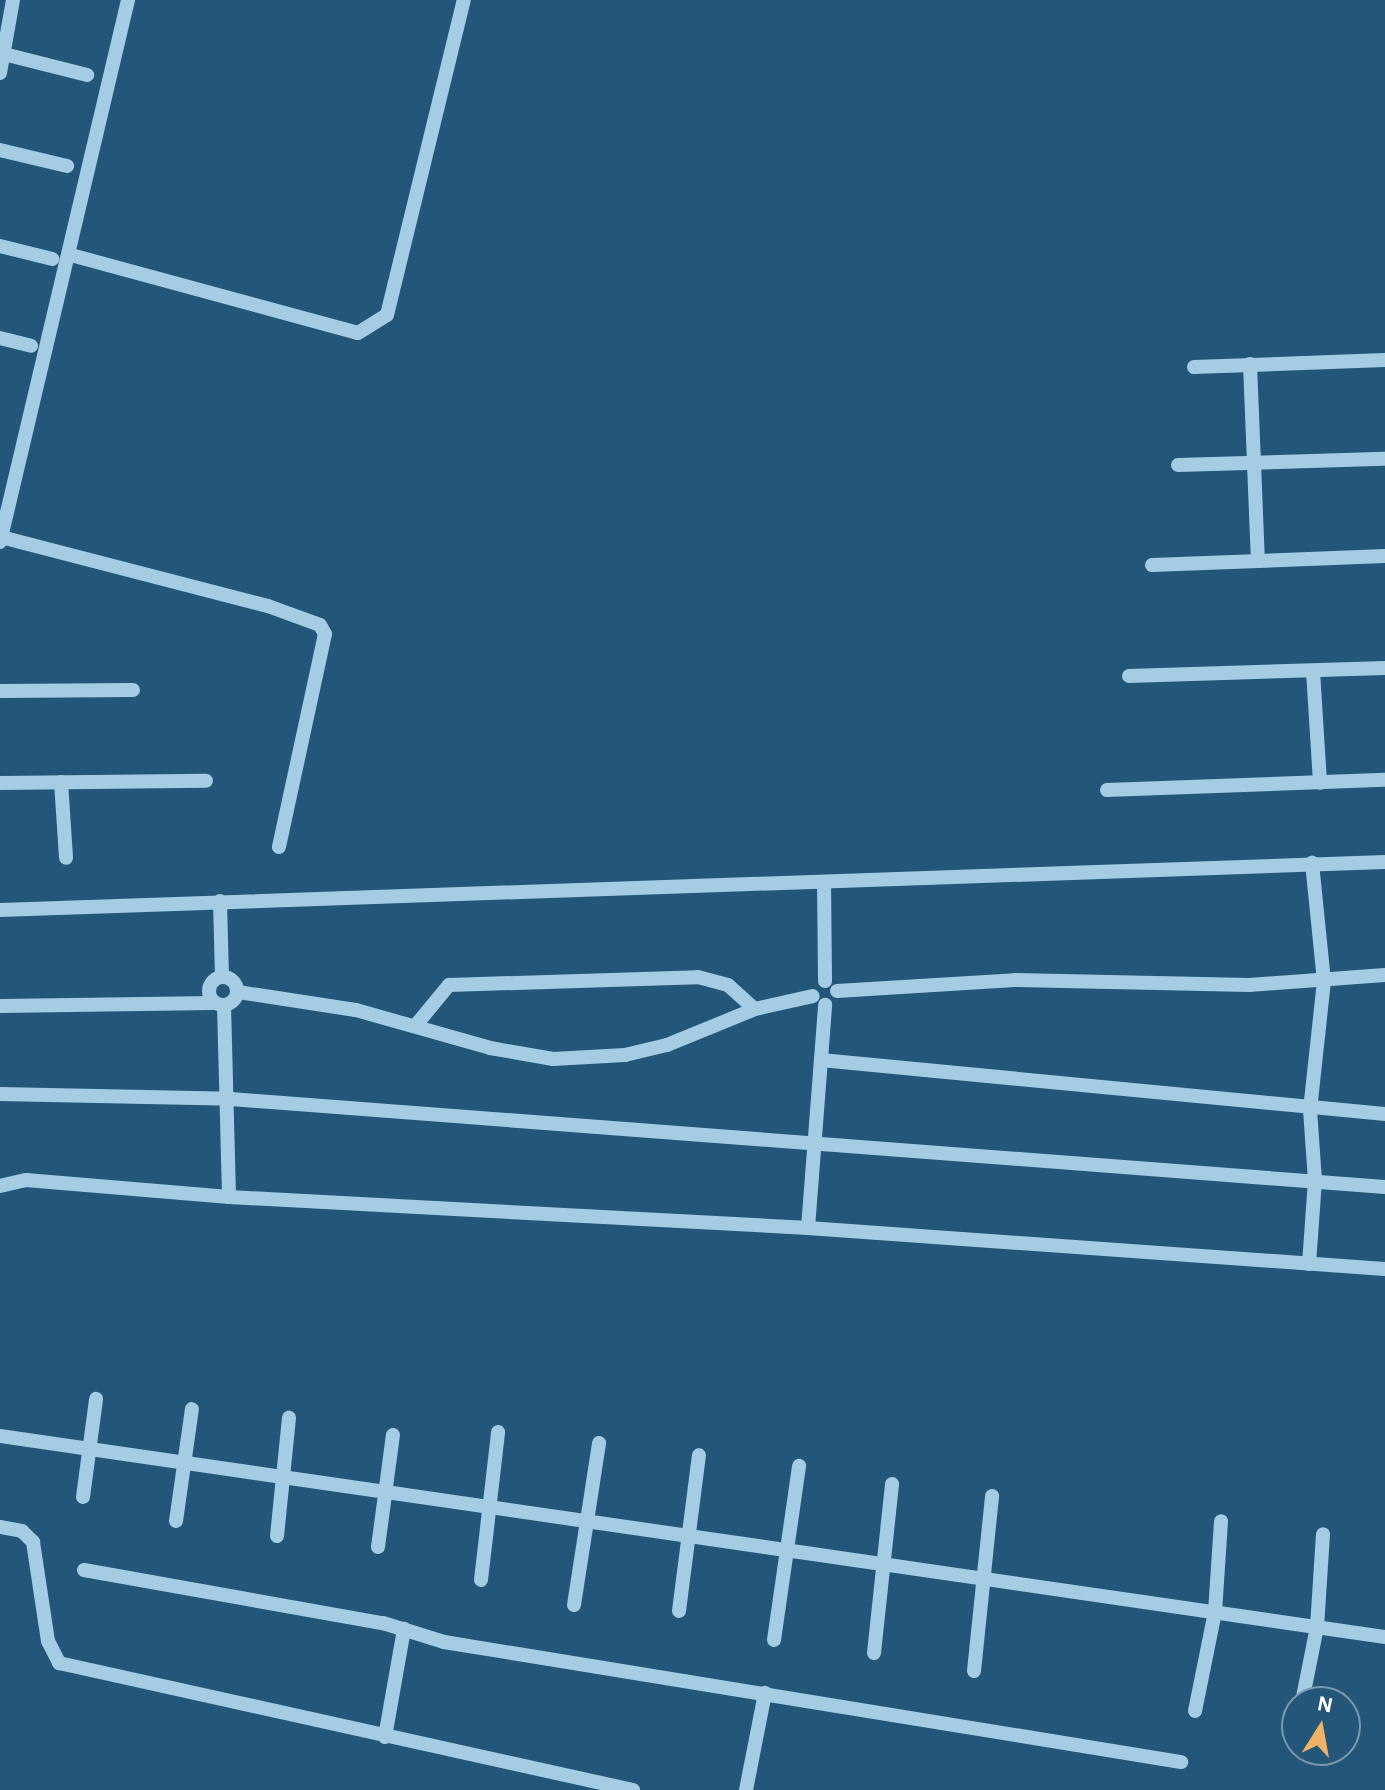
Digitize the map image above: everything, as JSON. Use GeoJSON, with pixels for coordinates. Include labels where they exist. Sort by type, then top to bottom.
{"type":"FeatureCollection","features":[{"type":"Feature","properties":{"kind":"street"},"geometry":{"type":"LineString","coordinates":[[0,73],[13,0]]}},
{"type":"Feature","properties":{"kind":"street"},"geometry":{"type":"LineString","coordinates":[[128,0],[71,255],[1,540],[268,606],[320,625],[325,634],[279,847]]}},
{"type":"Feature","properties":{"kind":"street"},"geometry":{"type":"LineString","coordinates":[[71,255],[358,333],[387,315],[464,0]]}},
{"type":"Feature","properties":{"kind":"street"},"geometry":{"type":"LineString","coordinates":[[2,54],[87,75]]}},
{"type":"Feature","properties":{"kind":"street"},"geometry":{"type":"LineString","coordinates":[[0,150],[67,166]]}},
{"type":"Feature","properties":{"kind":"street"},"geometry":{"type":"LineString","coordinates":[[0,246],[52,259]]}},
{"type":"Feature","properties":{"kind":"street"},"geometry":{"type":"LineString","coordinates":[[0,338],[31,346]]}},
{"type":"Feature","properties":{"kind":"street"},"geometry":{"type":"LineString","coordinates":[[1194,367],[1385,360]]}},
{"type":"Feature","properties":{"kind":"street"},"geometry":{"type":"LineString","coordinates":[[1250,364],[1258,560]]}},
{"type":"Feature","properties":{"kind":"street"},"geometry":{"type":"LineString","coordinates":[[1178,465],[1385,459]]}},
{"type":"Feature","properties":{"kind":"street"},"geometry":{"type":"LineString","coordinates":[[1152,565],[1385,556]]}},
{"type":"Feature","properties":{"kind":"street"},"geometry":{"type":"LineString","coordinates":[[1129,676],[1385,668]]}},
{"type":"Feature","properties":{"kind":"street"},"geometry":{"type":"LineString","coordinates":[[1313,671],[1320,783]]}},
{"type":"Feature","properties":{"kind":"street"},"geometry":{"type":"LineString","coordinates":[[0,691],[133,690]]}},
{"type":"Feature","properties":{"kind":"street"},"geometry":{"type":"LineString","coordinates":[[1107,790],[1385,780]]}},
{"type":"Feature","properties":{"kind":"street"},"geometry":{"type":"LineString","coordinates":[[0,783],[206,781]]}},
{"type":"Feature","properties":{"kind":"street"},"geometry":{"type":"LineString","coordinates":[[61,782],[66,858]]}},
{"type":"Feature","properties":{"kind":"street"},"geometry":{"type":"LineString","coordinates":[[0,910],[1385,862]]}},
{"type":"Feature","properties":{"kind":"street"},"geometry":{"type":"LineString","coordinates":[[1309,1264],[1315,1181],[1310,1110],[1324,981],[1312,863]]}},
{"type":"Feature","properties":{"kind":"street"},"geometry":{"type":"LineString","coordinates":[[824,882],[825,981],[837,991],[1015,980],[1160,985],[1324,981],[1385,975]]}},
{"type":"Feature","properties":{"kind":"street"},"geometry":{"type":"LineString","coordinates":[[220,901],[222,976]]}},
{"type":"Feature","properties":{"kind":"street"},"geometry":{"type":"LineString","coordinates":[[222,976],[236,983],[238,992]]}},
{"type":"Feature","properties":{"kind":"street"},"geometry":{"type":"LineString","coordinates":[[222,976],[211,982],[208,992],[219,1004],[231,1099],[229,1197]]}},
{"type":"Feature","properties":{"kind":"street"},"geometry":{"type":"LineString","coordinates":[[416,1025],[449,985],[698,977],[728,985],[755,1009]]}},
{"type":"Feature","properties":{"kind":"street"},"geometry":{"type":"LineString","coordinates":[[808,1228],[821,1060],[819,1000],[814,987],[825,981]]}},
{"type":"Feature","properties":{"kind":"street"},"geometry":{"type":"LineString","coordinates":[[0,1006],[219,1004],[238,992],[416,1025],[520,1055],[582,1059],[667,1045],[755,1009],[836,999],[837,991]]}},
{"type":"Feature","properties":{"kind":"street"},"geometry":{"type":"LineString","coordinates":[[821,1060],[1310,1110],[1385,1114]]}},
{"type":"Feature","properties":{"kind":"street"},"geometry":{"type":"LineString","coordinates":[[0,1094],[231,1099],[1385,1187]]}},
{"type":"Feature","properties":{"kind":"street"},"geometry":{"type":"LineString","coordinates":[[0,1186],[26,1180],[229,1197],[808,1228],[1385,1269]]}},
{"type":"Feature","properties":{"kind":"street"},"geometry":{"type":"LineString","coordinates":[[83,1497],[96,1399]]}},
{"type":"Feature","properties":{"kind":"street"},"geometry":{"type":"LineString","coordinates":[[176,1521],[192,1409]]}},
{"type":"Feature","properties":{"kind":"street"},"geometry":{"type":"LineString","coordinates":[[277,1536],[289,1418]]}},
{"type":"Feature","properties":{"kind":"street"},"geometry":{"type":"LineString","coordinates":[[481,1580],[498,1432]]}},
{"type":"Feature","properties":{"kind":"street"},"geometry":{"type":"LineString","coordinates":[[378,1547],[393,1435]]}},
{"type":"Feature","properties":{"kind":"street"},"geometry":{"type":"LineString","coordinates":[[0,1436],[1385,1637]]}},
{"type":"Feature","properties":{"kind":"street"},"geometry":{"type":"LineString","coordinates":[[574,1605],[599,1443]]}},
{"type":"Feature","properties":{"kind":"street"},"geometry":{"type":"LineString","coordinates":[[679,1611],[699,1455]]}},
{"type":"Feature","properties":{"kind":"street"},"geometry":{"type":"LineString","coordinates":[[774,1640],[799,1466]]}},
{"type":"Feature","properties":{"kind":"street"},"geometry":{"type":"LineString","coordinates":[[874,1653],[887,1565],[892,1484]]}},
{"type":"Feature","properties":{"kind":"street"},"geometry":{"type":"LineString","coordinates":[[974,1671],[986,1579],[992,1496]]}},
{"type":"Feature","properties":{"kind":"street"},"geometry":{"type":"LineString","coordinates":[[1195,1711],[1215,1612],[1221,1521]]}},
{"type":"Feature","properties":{"kind":"street"},"geometry":{"type":"LineString","coordinates":[[0,1527],[22,1531],[33,1542],[48,1641],[59,1663],[633,1790]]}},
{"type":"Feature","properties":{"kind":"street"},"geometry":{"type":"LineString","coordinates":[[1305,1686],[1317,1627],[1323,1534]]}},
{"type":"Feature","properties":{"kind":"street"},"geometry":{"type":"LineString","coordinates":[[84,1570],[404,1629],[444,1642],[1181,1762]]}},
{"type":"Feature","properties":{"kind":"street"},"geometry":{"type":"LineString","coordinates":[[385,1737],[404,1629]]}},
{"type":"Feature","properties":{"kind":"street"},"geometry":{"type":"LineString","coordinates":[[746,1790],[765,1693]]}}]}
